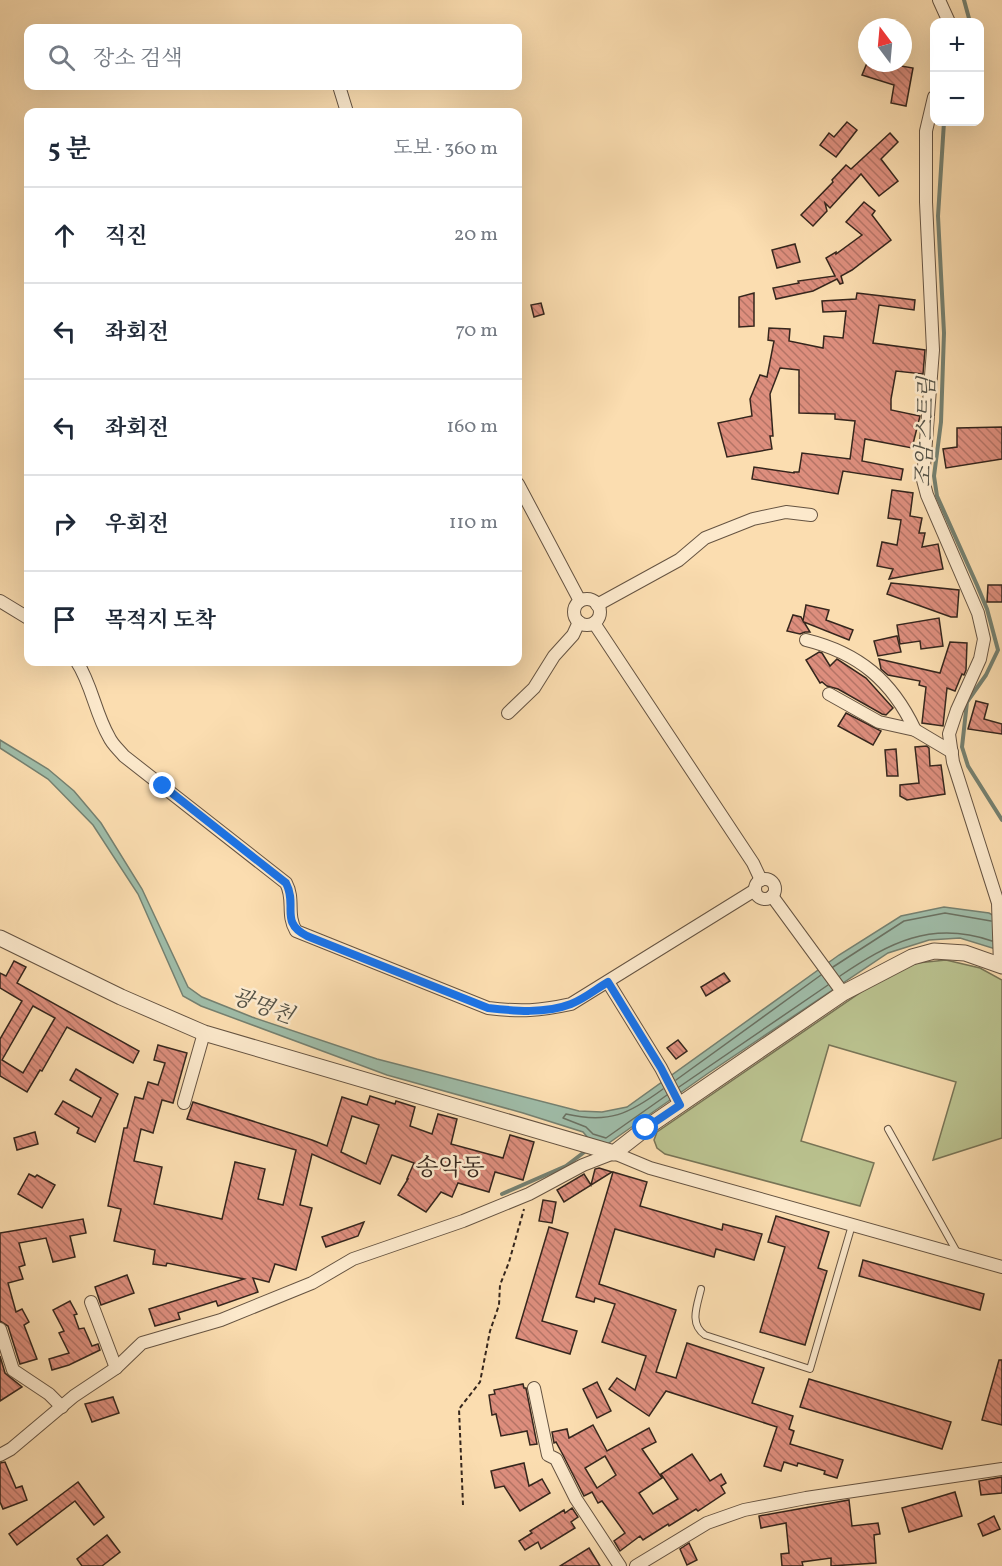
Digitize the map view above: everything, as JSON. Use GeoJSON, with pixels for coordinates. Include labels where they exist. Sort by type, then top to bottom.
{"type":"FeatureCollection","features":[{"type":"Feature","properties":{"kind":"street"},"geometry":{"type":"LineString","coordinates":[[939,0],[947,18]]}},
{"type":"Feature","properties":{"kind":"street"},"geometry":{"type":"LineString","coordinates":[[340,90],[346,108]]}},
{"type":"Feature","properties":{"kind":"street"},"geometry":{"type":"LineString","coordinates":[[0,1455],[116,1368],[142,1343],[221,1320],[312,1283],[353,1259],[464,1221],[529,1194],[583,1165],[601,1149],[646,1128],[679,1101],[841,989],[912,957],[934,951],[965,953],[1000,961],[999,914],[988,869],[952,752],[949,734],[980,659],[984,639],[978,613],[927,495],[923,480],[933,350],[926,202],[926,131],[930,114]]}},
{"type":"Feature","properties":{"kind":"street"},"geometry":{"type":"LineString","coordinates":[[522,492],[580,601]]}},
{"type":"Feature","properties":{"kind":"street"},"geometry":{"type":"LineString","coordinates":[[597,605],[679,560],[705,538],[753,519],[786,512],[811,515]]}},
{"type":"Feature","properties":{"kind":"street"},"geometry":{"type":"LineString","coordinates":[[588,599],[597,605],[600,609],[600,617],[594,624],[586,626],[574,615],[575,607],[580,601],[588,599]]}},
{"type":"Feature","properties":{"kind":"street"},"geometry":{"type":"LineString","coordinates":[[0,601],[24,616]]}},
{"type":"Feature","properties":{"kind":"street"},"geometry":{"type":"LineString","coordinates":[[508,713],[534,688],[554,656],[573,635],[579,622]]}},
{"type":"Feature","properties":{"kind":"street"},"geometry":{"type":"LineString","coordinates":[[594,624],[753,863],[758,885]]}},
{"type":"Feature","properties":{"kind":"street"},"geometry":{"type":"LineString","coordinates":[[806,640],[830,646],[857,659],[896,697],[905,709],[915,730]]}},
{"type":"Feature","properties":{"kind":"street"},"geometry":{"type":"LineString","coordinates":[[79,666],[110,739],[124,756],[286,883],[292,900],[290,921],[296,931],[488,1008],[541,1011],[571,1004],[766,879],[773,884],[772,896],[841,989]]}},
{"type":"Feature","properties":{"kind":"street"},"geometry":{"type":"LineString","coordinates":[[829,694],[879,722],[915,730],[952,752]]}},
{"type":"Feature","properties":{"kind":"street"},"geometry":{"type":"LineString","coordinates":[[0,938],[121,997],[204,1033],[601,1149],[650,1168],[1002,1267]]}},
{"type":"Feature","properties":{"kind":"street"},"geometry":{"type":"LineString","coordinates":[[608,982],[679,1101]]}},
{"type":"Feature","properties":{"kind":"street"},"geometry":{"type":"LineString","coordinates":[[184,1103],[204,1033]]}},
{"type":"Feature","properties":{"kind":"street"},"geometry":{"type":"LineString","coordinates":[[91,1302],[116,1368]]}},
{"type":"Feature","properties":{"kind":"street"},"geometry":{"type":"LineString","coordinates":[[0,1329],[13,1370],[49,1394],[62,1407]]}},
{"type":"Feature","properties":{"kind":"street"},"geometry":{"type":"LineString","coordinates":[[534,1388],[548,1455],[556,1459],[576,1499],[620,1566]]}},
{"type":"Feature","properties":{"kind":"street"},"geometry":{"type":"LineString","coordinates":[[636,1566],[707,1523],[744,1510],[806,1498],[1002,1469]]}},
{"type":"Feature","properties":{"kind":"lane"},"geometry":{"type":"LineString","coordinates":[[888,1129],[958,1254]]}},
{"type":"Feature","properties":{"kind":"lane"},"geometry":{"type":"LineString","coordinates":[[701,1289],[694,1321],[698,1330],[705,1335],[810,1369],[852,1225]]}},
{"type":"Feature","properties":{"kind":"path"},"geometry":{"type":"LineString","coordinates":[[463,1505],[459,1409],[480,1382],[490,1331],[499,1305],[500,1285],[529,1194]]}},
{"type":"Feature","properties":{"kind":"green space"},"geometry":{"type":"Polygon","coordinates":[[[946,960],[980,968],[1002,980],[1002,1138],[933,1160],[956,1082],[829,1045],[801,1141],[874,1163],[860,1206],[665,1154],[657,1148],[654,1140],[657,1132],[886,975],[917,963],[946,960]]]}},
{"type":"Feature","properties":{"kind":"water"},"geometry":{"type":"Polygon","coordinates":[[[0,740],[48,769],[74,791],[101,823],[142,889],[188,987],[202,997],[252,1017],[377,1059],[579,1111],[602,1112],[627,1107],[839,955],[901,916],[944,907],[989,913],[1002,920],[1002,951],[960,938],[929,940],[888,953],[707,1074],[606,1145],[589,1139],[583,1132],[387,1075],[201,1006],[183,996],[138,894],[93,825],[48,779],[0,748],[0,740]]]}},
{"type":"Feature","properties":{"kind":"building"},"geometry":{"type":"Polygon","coordinates":[[[913,68],[906,106],[891,103],[894,85],[862,75],[863,72],[912,72],[913,68]]]}},
{"type":"Feature","properties":{"kind":"building"},"geometry":{"type":"Polygon","coordinates":[[[847,122],[857,130],[836,157],[820,145],[829,133],[834,137],[847,122]]]}},
{"type":"Feature","properties":{"kind":"building"},"geometry":{"type":"Polygon","coordinates":[[[890,133],[898,142],[881,159],[898,181],[879,196],[861,174],[830,208],[825,203],[827,211],[813,226],[801,215],[846,165],[851,169],[890,133]]]}},
{"type":"Feature","properties":{"kind":"building"},"geometry":{"type":"Polygon","coordinates":[[[864,202],[875,211],[872,215],[891,240],[841,276],[843,283],[840,284],[837,279],[813,291],[776,299],[773,288],[799,283],[798,281],[835,276],[826,258],[836,252],[836,254],[862,235],[846,222],[864,202]]]}},
{"type":"Feature","properties":{"kind":"building"},"geometry":{"type":"Polygon","coordinates":[[[795,244],[800,262],[777,268],[772,250],[795,244]]]}},
{"type":"Feature","properties":{"kind":"building"},"geometry":{"type":"Polygon","coordinates":[[[754,293],[754,326],[739,327],[739,297],[754,293]]]}},
{"type":"Feature","properties":{"kind":"building"},"geometry":{"type":"Polygon","coordinates":[[[857,293],[915,300],[914,310],[879,305],[873,343],[925,350],[923,374],[896,371],[891,399],[891,410],[920,416],[912,448],[865,439],[862,461],[903,469],[901,480],[843,471],[838,494],[752,479],[754,467],[799,472],[802,453],[850,459],[855,421],[835,419],[835,414],[799,413],[799,370],[780,368],[770,394],[772,449],[727,457],[718,423],[752,416],[750,399],[760,375],[767,377],[774,341],[768,340],[769,328],[790,329],[789,341],[823,348],[824,336],[843,338],[846,311],[823,312],[822,301],[856,299],[857,293]]]}},
{"type":"Feature","properties":{"kind":"building"},"geometry":{"type":"Polygon","coordinates":[[[541,303],[544,314],[534,317],[531,305],[541,303]]]}},
{"type":"Feature","properties":{"kind":"building"},"geometry":{"type":"Polygon","coordinates":[[[1002,427],[1002,459],[946,468],[943,449],[957,447],[957,428],[1002,427]]]}},
{"type":"Feature","properties":{"kind":"building"},"geometry":{"type":"Polygon","coordinates":[[[892,490],[913,493],[910,516],[922,518],[919,533],[925,533],[922,547],[938,544],[943,569],[889,579],[893,569],[877,566],[882,542],[897,545],[901,520],[888,518],[892,490]]]}},
{"type":"Feature","properties":{"kind":"building"},"geometry":{"type":"Polygon","coordinates":[[[891,583],[959,590],[957,617],[951,617],[887,594],[891,583]]]}},
{"type":"Feature","properties":{"kind":"building"},"geometry":{"type":"Polygon","coordinates":[[[988,585],[1002,585],[1002,602],[987,602],[988,585]]]}},
{"type":"Feature","properties":{"kind":"building"},"geometry":{"type":"Polygon","coordinates":[[[806,605],[829,610],[826,620],[853,630],[849,640],[804,622],[810,632],[800,634],[787,631],[793,615],[801,617],[803,621],[806,605]]]}},
{"type":"Feature","properties":{"kind":"building"},"geometry":{"type":"Polygon","coordinates":[[[939,618],[943,646],[921,649],[920,641],[900,644],[897,625],[939,618]]]}},
{"type":"Feature","properties":{"kind":"building"},"geometry":{"type":"Polygon","coordinates":[[[897,636],[901,652],[878,656],[874,641],[897,636]]]}},
{"type":"Feature","properties":{"kind":"building"},"geometry":{"type":"Polygon","coordinates":[[[950,642],[967,643],[966,670],[955,691],[947,688],[943,726],[922,723],[926,687],[919,685],[920,681],[888,675],[881,669],[879,659],[940,673],[950,642]]]}},
{"type":"Feature","properties":{"kind":"building"},"geometry":{"type":"Polygon","coordinates":[[[819,652],[830,666],[837,659],[866,678],[893,708],[886,715],[882,714],[838,689],[820,683],[806,660],[819,652]]]}},
{"type":"Feature","properties":{"kind":"building"},"geometry":{"type":"Polygon","coordinates":[[[976,701],[988,704],[984,719],[1002,724],[1002,734],[968,729],[976,701]]]}},
{"type":"Feature","properties":{"kind":"building"},"geometry":{"type":"Polygon","coordinates":[[[846,713],[881,731],[873,745],[838,726],[846,713]]]}},
{"type":"Feature","properties":{"kind":"building"},"geometry":{"type":"Polygon","coordinates":[[[927,746],[930,766],[941,765],[945,794],[907,800],[900,796],[900,785],[919,783],[915,747],[927,746]]]}},
{"type":"Feature","properties":{"kind":"building"},"geometry":{"type":"Polygon","coordinates":[[[896,749],[898,776],[887,776],[885,750],[896,749]]]}},
{"type":"Feature","properties":{"kind":"building"},"geometry":{"type":"Polygon","coordinates":[[[14,961],[26,967],[17,983],[139,1051],[133,1063],[67,1027],[27,1092],[0,1076],[0,1039],[22,1001],[0,988],[0,973],[6,976],[14,961]],[[33,1006],[2,1060],[23,1073],[55,1018],[33,1006]]]}},
{"type":"Feature","properties":{"kind":"building"},"geometry":{"type":"Polygon","coordinates":[[[724,973],[730,981],[706,996],[701,987],[724,973]]]}},
{"type":"Feature","properties":{"kind":"building"},"geometry":{"type":"Polygon","coordinates":[[[678,1040],[687,1051],[676,1059],[667,1048],[678,1040]]]}},
{"type":"Feature","properties":{"kind":"building"},"geometry":{"type":"Polygon","coordinates":[[[158,1045],[187,1053],[173,1103],[162,1100],[153,1133],[141,1129],[134,1161],[162,1167],[154,1204],[222,1219],[235,1162],[265,1169],[258,1199],[283,1205],[296,1150],[187,1119],[193,1102],[327,1146],[342,1097],[367,1105],[370,1096],[395,1104],[396,1101],[415,1107],[410,1126],[432,1134],[438,1114],[457,1119],[451,1144],[503,1158],[510,1135],[534,1142],[523,1180],[495,1172],[489,1192],[458,1183],[452,1197],[441,1192],[426,1212],[398,1195],[414,1163],[392,1155],[380,1184],[312,1154],[300,1205],[312,1208],[296,1270],[275,1264],[269,1282],[253,1278],[258,1292],[218,1306],[216,1301],[178,1313],[180,1319],[155,1326],[149,1309],[244,1279],[167,1263],[166,1266],[153,1264],[155,1250],[114,1241],[121,1209],[108,1206],[124,1128],[127,1128],[135,1097],[143,1099],[148,1082],[158,1085],[165,1063],[154,1060],[158,1045]],[[352,1116],[341,1152],[366,1164],[379,1125],[352,1116]]]}},
{"type":"Feature","properties":{"kind":"building"},"geometry":{"type":"Polygon","coordinates":[[[76,1069],[118,1094],[95,1142],[77,1133],[79,1128],[55,1114],[63,1101],[92,1117],[101,1098],[70,1080],[76,1069]]]}},
{"type":"Feature","properties":{"kind":"building"},"geometry":{"type":"Polygon","coordinates":[[[35,1132],[38,1144],[17,1150],[14,1138],[35,1132]]]}},
{"type":"Feature","properties":{"kind":"building"},"geometry":{"type":"Polygon","coordinates":[[[595,1169],[612,1172],[564,1202],[557,1190],[584,1174],[591,1185],[595,1169]]]}},
{"type":"Feature","properties":{"kind":"building"},"geometry":{"type":"Polygon","coordinates":[[[613,1172],[647,1182],[640,1206],[722,1230],[723,1224],[762,1234],[754,1260],[716,1249],[714,1257],[615,1229],[599,1284],[676,1310],[656,1372],[676,1378],[687,1343],[764,1368],[752,1403],[793,1416],[789,1429],[794,1431],[790,1444],[843,1460],[837,1478],[824,1474],[825,1471],[798,1463],[797,1466],[784,1462],[781,1471],[764,1466],[777,1427],[666,1391],[649,1416],[609,1389],[617,1378],[635,1390],[646,1356],[602,1342],[615,1304],[595,1298],[594,1302],[576,1297],[613,1172]]]}},
{"type":"Feature","properties":{"kind":"building"},"geometry":{"type":"Polygon","coordinates":[[[29,1174],[35,1177],[37,1175],[55,1185],[42,1208],[18,1194],[29,1174]]]}},
{"type":"Feature","properties":{"kind":"building"},"geometry":{"type":"Polygon","coordinates":[[[543,1200],[556,1202],[552,1223],[539,1221],[543,1200]]]}},
{"type":"Feature","properties":{"kind":"building"},"geometry":{"type":"Polygon","coordinates":[[[776,1216],[829,1232],[818,1268],[827,1271],[805,1345],[760,1332],[785,1247],[768,1242],[776,1216]]]}},
{"type":"Feature","properties":{"kind":"building"},"geometry":{"type":"Polygon","coordinates":[[[83,1219],[86,1233],[70,1236],[75,1257],[53,1262],[46,1238],[19,1243],[25,1265],[19,1267],[23,1279],[8,1283],[16,1312],[22,1309],[29,1322],[24,1325],[37,1359],[20,1364],[8,1326],[0,1321],[0,1233],[83,1219]]]}},
{"type":"Feature","properties":{"kind":"building"},"geometry":{"type":"Polygon","coordinates":[[[364,1222],[358,1236],[326,1247],[322,1237],[364,1222]]]}},
{"type":"Feature","properties":{"kind":"building"},"geometry":{"type":"Polygon","coordinates":[[[549,1227],[568,1233],[542,1321],[577,1331],[570,1354],[516,1338],[549,1227]]]}},
{"type":"Feature","properties":{"kind":"building"},"geometry":{"type":"Polygon","coordinates":[[[863,1260],[984,1294],[980,1310],[859,1276],[863,1260]]]}},
{"type":"Feature","properties":{"kind":"building"},"geometry":{"type":"Polygon","coordinates":[[[127,1275],[134,1293],[101,1305],[95,1287],[127,1275]]]}},
{"type":"Feature","properties":{"kind":"building"},"geometry":{"type":"Polygon","coordinates":[[[70,1301],[77,1314],[74,1315],[79,1329],[84,1328],[92,1346],[98,1344],[100,1350],[69,1365],[52,1370],[49,1359],[69,1353],[59,1333],[64,1331],[53,1310],[70,1301]]]}},
{"type":"Feature","properties":{"kind":"building"},"geometry":{"type":"Polygon","coordinates":[[[0,1356],[5,1373],[22,1387],[0,1401],[0,1356]]]}},
{"type":"Feature","properties":{"kind":"building"},"geometry":{"type":"Polygon","coordinates":[[[999,1360],[1002,1360],[1002,1425],[982,1420],[999,1360]]]}},
{"type":"Feature","properties":{"kind":"building"},"geometry":{"type":"Polygon","coordinates":[[[809,1379],[951,1422],[942,1449],[800,1407],[809,1379]]]}},
{"type":"Feature","properties":{"kind":"building"},"geometry":{"type":"Polygon","coordinates":[[[597,1382],[611,1411],[597,1418],[583,1389],[597,1382]]]}},
{"type":"Feature","properties":{"kind":"building"},"geometry":{"type":"Polygon","coordinates":[[[523,1384],[526,1388],[537,1444],[530,1445],[527,1431],[501,1436],[496,1414],[492,1415],[489,1395],[495,1394],[494,1390],[523,1384]]]}},
{"type":"Feature","properties":{"kind":"building"},"geometry":{"type":"Polygon","coordinates":[[[113,1397],[119,1413],[92,1422],[85,1404],[113,1397]]]}},
{"type":"Feature","properties":{"kind":"building"},"geometry":{"type":"Polygon","coordinates":[[[593,1425],[607,1451],[649,1428],[656,1442],[642,1449],[662,1478],[639,1493],[653,1514],[678,1499],[661,1474],[692,1454],[710,1481],[721,1474],[726,1483],[721,1486],[725,1493],[698,1511],[696,1509],[643,1540],[640,1536],[620,1551],[614,1541],[625,1533],[602,1501],[598,1503],[592,1492],[584,1496],[556,1442],[554,1443],[552,1432],[567,1429],[569,1438],[593,1425]],[[605,1456],[585,1468],[597,1488],[616,1475],[605,1456]]]}},
{"type":"Feature","properties":{"kind":"building"},"geometry":{"type":"Polygon","coordinates":[[[5,1462],[16,1488],[22,1486],[27,1500],[3,1509],[0,1502],[0,1463],[5,1462]]]}},
{"type":"Feature","properties":{"kind":"building"},"geometry":{"type":"Polygon","coordinates":[[[524,1463],[529,1486],[542,1479],[550,1493],[520,1511],[504,1486],[495,1488],[491,1471],[524,1463]]]}},
{"type":"Feature","properties":{"kind":"building"},"geometry":{"type":"Polygon","coordinates":[[[1002,1477],[1002,1493],[981,1495],[979,1481],[1002,1477]]]}},
{"type":"Feature","properties":{"kind":"building"},"geometry":{"type":"Polygon","coordinates":[[[78,1482],[104,1517],[94,1525],[75,1501],[17,1545],[9,1534],[78,1482]]]}},
{"type":"Feature","properties":{"kind":"building"},"geometry":{"type":"Polygon","coordinates":[[[955,1492],[962,1516],[909,1532],[902,1508],[955,1492]]]}},
{"type":"Feature","properties":{"kind":"building"},"geometry":{"type":"Polygon","coordinates":[[[849,1500],[852,1526],[878,1523],[880,1534],[874,1535],[876,1563],[831,1566],[831,1558],[802,1562],[803,1566],[782,1566],[781,1554],[789,1553],[786,1523],[761,1528],[759,1516],[849,1500]]]}},
{"type":"Feature","properties":{"kind":"building"},"geometry":{"type":"Polygon","coordinates":[[[572,1508],[578,1517],[571,1522],[575,1528],[541,1549],[538,1542],[525,1550],[519,1541],[532,1533],[530,1531],[564,1510],[565,1513],[572,1508]]]}},
{"type":"Feature","properties":{"kind":"building"},"geometry":{"type":"Polygon","coordinates":[[[994,1516],[1000,1529],[983,1536],[978,1524],[994,1516]]]}},
{"type":"Feature","properties":{"kind":"building"},"geometry":{"type":"Polygon","coordinates":[[[107,1535],[120,1552],[102,1566],[82,1566],[77,1559],[107,1535]]]}},
{"type":"Feature","properties":{"kind":"building"},"geometry":{"type":"Polygon","coordinates":[[[689,1543],[697,1560],[687,1565],[680,1549],[689,1543]]]}},
{"type":"Feature","properties":{"kind":"building"},"geometry":{"type":"Polygon","coordinates":[[[589,1548],[600,1566],[560,1566],[589,1548]]]}},
{"type":"Feature","properties":{"kind":"waterway","name":"조암 스트림"},"geometry":{"type":"LineString","coordinates":[[964,0],[969,18]]}},
{"type":"Feature","properties":{"kind":"waterway","name":"조암 스트림"},"geometry":{"type":"LineString","coordinates":[[944,126],[938,216],[944,333],[941,422],[934,476],[937,496],[987,609],[998,650],[986,675],[967,702],[962,747],[968,766],[1002,820]]}},
{"type":"Feature","properties":{"kind":"waterway"},"geometry":{"type":"LineString","coordinates":[[502,1194],[566,1166],[587,1150]]}},
{"type":"Feature","properties":{"kind":"district","name":"송악동"},"geometry":{"type":"Point","coordinates":[450,1167]}},
{"type":"Feature","properties":{"kind":"route"},"geometry":{"type":"LineString","coordinates":[[163,786],[286,883],[291,891],[292,900],[290,921],[296,931],[307,936],[488,1008],[541,1011],[571,1004],[608,982],[661,1068],[680,1105],[646,1128]]}},
{"type":"Feature","properties":{"kind":"water label","name":"광명천"},"geometry":{"type":"Point","coordinates":[263,1005]}}]}
